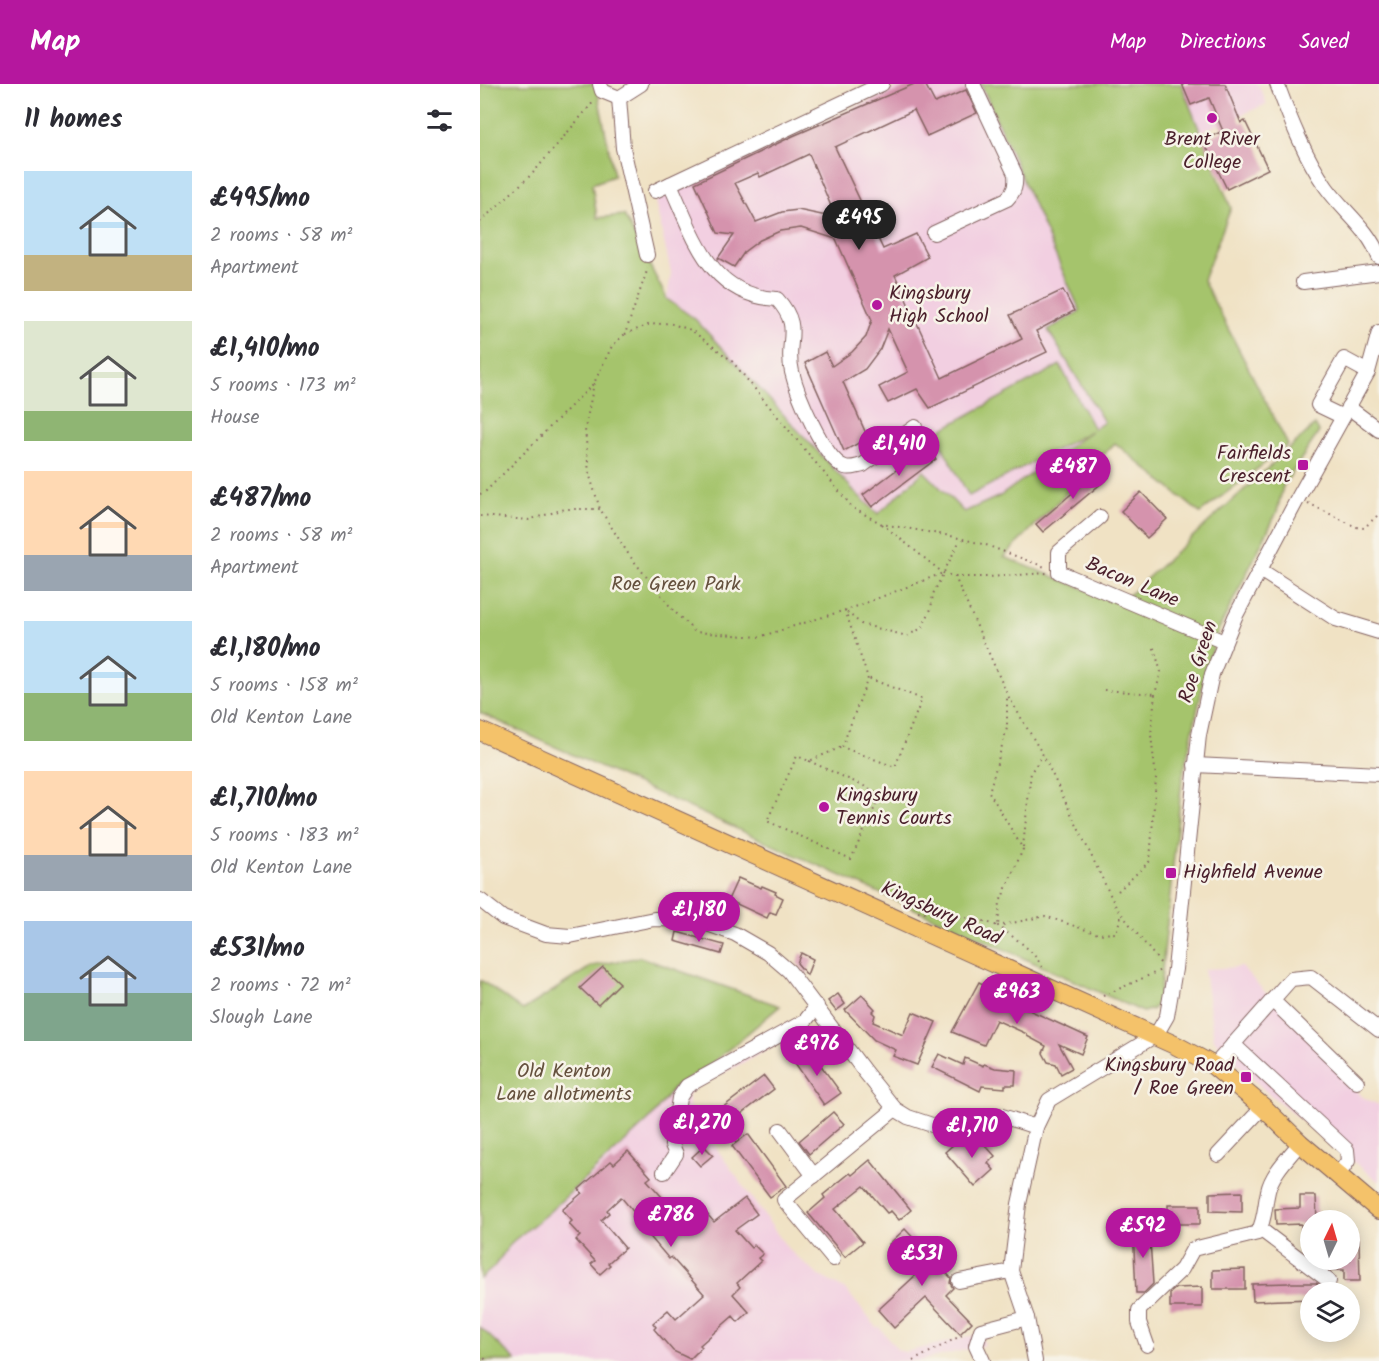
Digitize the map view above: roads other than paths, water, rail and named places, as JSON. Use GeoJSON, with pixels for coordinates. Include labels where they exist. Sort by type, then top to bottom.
{"type":"FeatureCollection","features":[{"type":"Feature","properties":{"kind":"main road","name":"Kingsbury Road"},"geometry":{"type":"LineString","coordinates":[[480,731],[1156,1035],[1214,1066],[1263,1107],[1300,1143],[1379,1209]]}},
{"type":"Feature","properties":{"kind":"street"},"geometry":{"type":"LineString","coordinates":[[619,98],[640,84]]}},
{"type":"Feature","properties":{"kind":"street"},"geometry":{"type":"LineString","coordinates":[[655,191],[882,84]]}},
{"type":"Feature","properties":{"kind":"street"},"geometry":{"type":"LineString","coordinates":[[934,233],[1007,199],[1014,192],[1015,174],[973,84]]}},
{"type":"Feature","properties":{"kind":"street"},"geometry":{"type":"LineString","coordinates":[[1276,84],[1319,177],[1336,201],[1363,230],[1379,256]]}},
{"type":"Feature","properties":{"kind":"street"},"geometry":{"type":"LineString","coordinates":[[601,88],[619,98]]}},
{"type":"Feature","properties":{"kind":"street"},"geometry":{"type":"LineString","coordinates":[[619,98],[623,148],[647,255]]}},
{"type":"Feature","properties":{"kind":"street"},"geometry":{"type":"LineString","coordinates":[[670,184],[705,260],[724,279],[744,292],[777,299],[788,311],[791,321],[792,372],[813,427],[830,456],[844,467],[853,468],[863,465],[915,427]]}},
{"type":"Feature","properties":{"kind":"street"},"geometry":{"type":"LineString","coordinates":[[1303,282],[1379,272]]}},
{"type":"Feature","properties":{"kind":"street","name":"Roe Green"},"geometry":{"type":"LineString","coordinates":[[1156,1035],[1167,1016],[1172,988],[1195,765],[1203,708],[1212,674],[1224,642],[1260,570],[1368,372],[1379,332]]}},
{"type":"Feature","properties":{"kind":"street"},"geometry":{"type":"LineString","coordinates":[[1368,372],[1344,359],[1318,405],[1346,412],[1379,430]]}},
{"type":"Feature","properties":{"kind":"street","name":"Bacon Lane"},"geometry":{"type":"LineString","coordinates":[[1100,517],[1059,552],[1059,573],[1224,642]]}},
{"type":"Feature","properties":{"kind":"street"},"geometry":{"type":"LineString","coordinates":[[1260,570],[1336,619],[1379,632]]}},
{"type":"Feature","properties":{"kind":"street"},"geometry":{"type":"LineString","coordinates":[[1195,765],[1379,774]]}},
{"type":"Feature","properties":{"kind":"street"},"geometry":{"type":"LineString","coordinates":[[480,900],[503,918],[546,934],[570,936],[654,919],[696,920],[735,934],[768,953],[789,971],[895,1109],[908,1117],[935,1126],[973,1122],[999,1115],[1036,1127]]}},
{"type":"Feature","properties":{"kind":"street"},"geometry":{"type":"LineString","coordinates":[[1214,1066],[1291,979],[1311,976],[1379,1030]]}},
{"type":"Feature","properties":{"kind":"street"},"geometry":{"type":"LineString","coordinates":[[1272,1000],[1357,1082]]}},
{"type":"Feature","properties":{"kind":"street"},"geometry":{"type":"LineString","coordinates":[[664,1172],[676,1154],[672,1145],[682,1091],[687,1086],[805,1021],[817,1006]]}},
{"type":"Feature","properties":{"kind":"street"},"geometry":{"type":"LineString","coordinates":[[1035,1361],[1027,1318],[1011,1271],[1019,1204],[1036,1127],[1049,1100],[1156,1035]]}},
{"type":"Feature","properties":{"kind":"street"},"geometry":{"type":"LineString","coordinates":[[1233,1044],[1347,1150],[1348,1161],[1338,1174]]}},
{"type":"Feature","properties":{"kind":"street"},"geometry":{"type":"LineString","coordinates":[[1218,1155],[1263,1107]]}},
{"type":"Feature","properties":{"kind":"street"},"geometry":{"type":"LineString","coordinates":[[833,1259],[784,1200],[895,1109]]}},
{"type":"Feature","properties":{"kind":"street"},"geometry":{"type":"LineString","coordinates":[[780,1130],[814,1176]]}},
{"type":"Feature","properties":{"kind":"street"},"geometry":{"type":"LineString","coordinates":[[1148,1345],[1139,1322],[1139,1310],[1182,1269],[1192,1249],[1258,1233],[1264,1220],[1268,1189],[1281,1166],[1300,1143]]}},
{"type":"Feature","properties":{"kind":"street"},"geometry":{"type":"LineString","coordinates":[[1260,1229],[1329,1281]]}},
{"type":"Feature","properties":{"kind":"street"},"geometry":{"type":"LineString","coordinates":[[959,1281],[1011,1271]]}},
{"type":"Feature","properties":{"kind":"street"},"geometry":{"type":"LineString","coordinates":[[983,1361],[976,1346],[981,1330],[1027,1318]]}},
{"type":"Feature","properties":{"kind":"place","name":"Brent River College"},"geometry":{"type":"Point","coordinates":[1212,118]}},
{"type":"Feature","properties":{"kind":"place","name":"Kingsbury High School"},"geometry":{"type":"Point","coordinates":[877,305]}},
{"type":"Feature","properties":{"kind":"place","name":"Fairfields Crescent"},"geometry":{"type":"Point","coordinates":[1303,465]}},
{"type":"Feature","properties":{"kind":"place","name":"Kingsbury Tennis Courts"},"geometry":{"type":"Point","coordinates":[824,807]}},
{"type":"Feature","properties":{"kind":"place","name":"Highfield Avenue"},"geometry":{"type":"Point","coordinates":[1171,873]}},
{"type":"Feature","properties":{"kind":"place","name":"Kingsbury Road / Roe Green"},"geometry":{"type":"Point","coordinates":[1246,1077]}},
{"type":"Feature","properties":{"kind":"park label","name":"Roe Green Park"},"geometry":{"type":"Point","coordinates":[676,585]}},
{"type":"Feature","properties":{"kind":"park label","name":"Old Kenton Lane allotments"},"geometry":{"type":"Point","coordinates":[564,1084]}}]}
